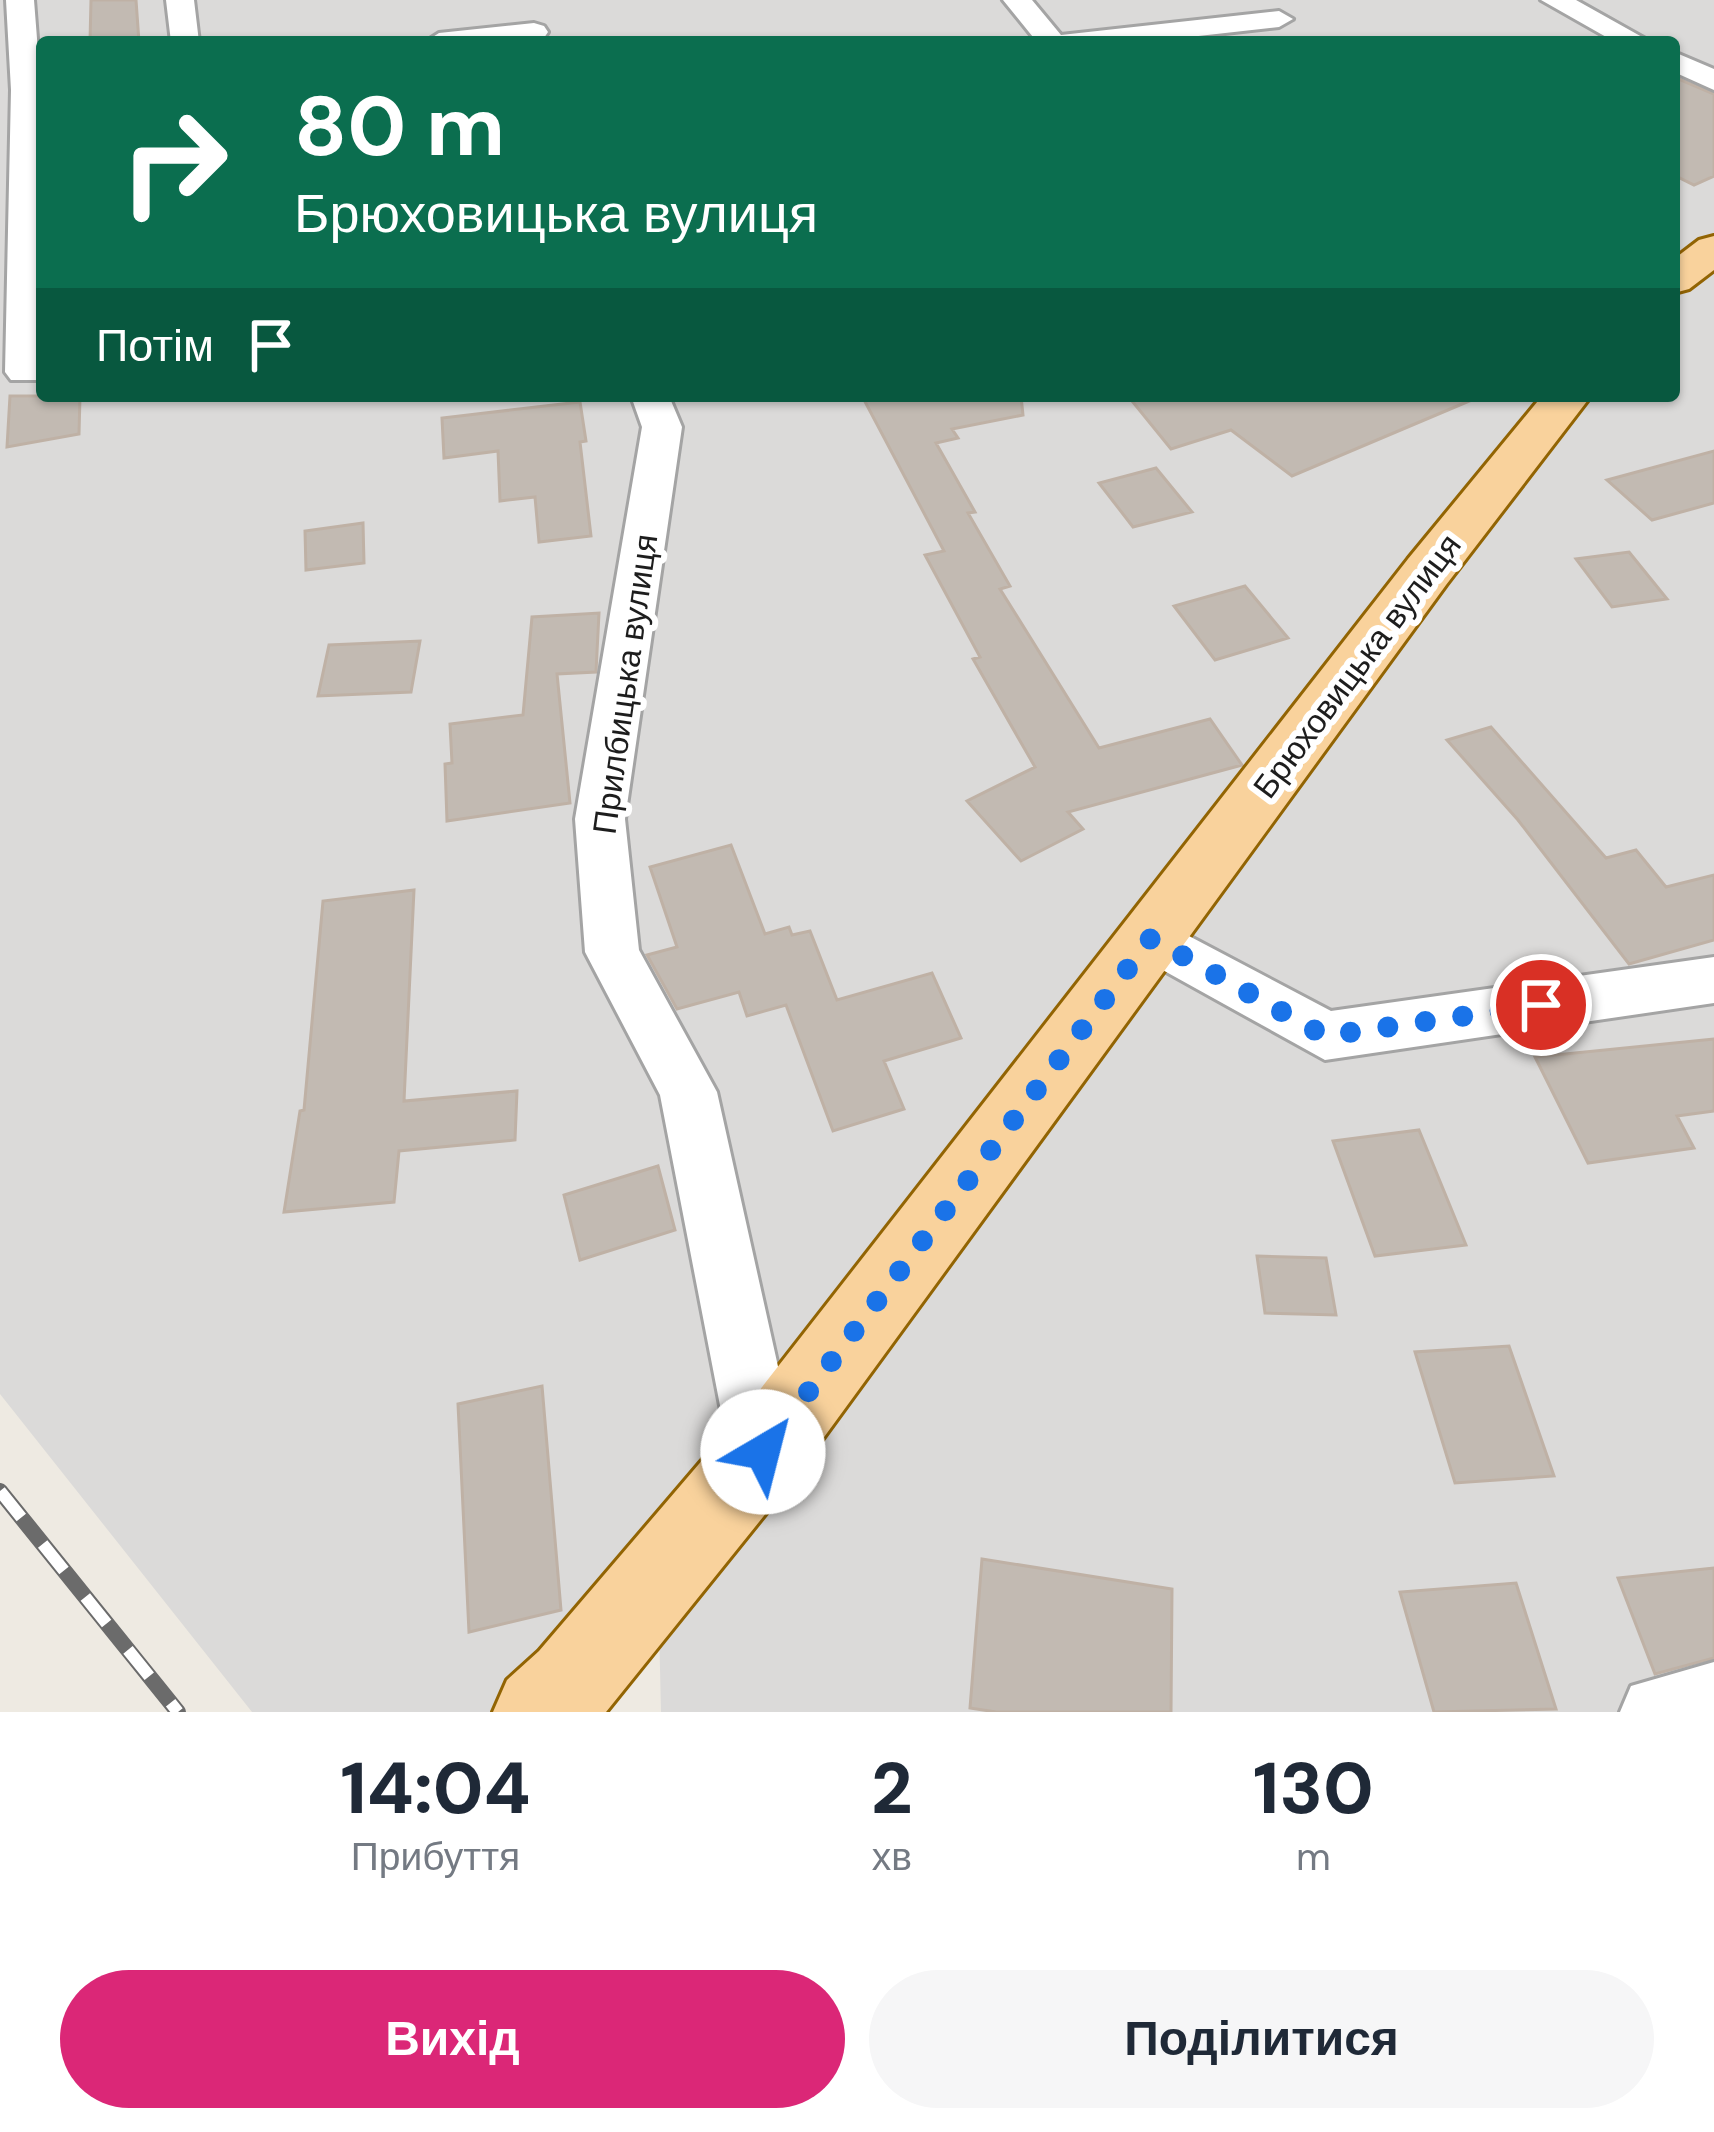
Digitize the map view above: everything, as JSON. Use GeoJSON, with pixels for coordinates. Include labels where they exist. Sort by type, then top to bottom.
{"type":"FeatureCollection","features":[{"type":"Feature","properties":{"kind":"main road","name":"Брюховицька вулиця"},"geometry":{"type":"LineString","coordinates":[[569,1702],[1427,572],[1562,402]]}},
{"type":"Feature","properties":{"kind":"street"},"geometry":{"type":"LineString","coordinates":[[20,0],[34,89],[33,371]]}},
{"type":"Feature","properties":{"kind":"street"},"geometry":{"type":"LineString","coordinates":[[180,0],[184,36]]}},
{"type":"Feature","properties":{"kind":"street"},"geometry":{"type":"LineString","coordinates":[[530,0],[533,36]]}},
{"type":"Feature","properties":{"kind":"street"},"geometry":{"type":"LineString","coordinates":[[1017,0],[1047,36]]}},
{"type":"Feature","properties":{"kind":"street"},"geometry":{"type":"LineString","coordinates":[[1555,0],[1624,36]]}},
{"type":"Feature","properties":{"kind":"street"},"geometry":{"type":"LineString","coordinates":[[1103,36],[1268,9],[1299,36]]}},
{"type":"Feature","properties":{"kind":"street"},"geometry":{"type":"LineString","coordinates":[[1680,64],[1714,81]]}},
{"type":"Feature","properties":{"kind":"street","name":"Прилбицька вулиця"},"geometry":{"type":"LineString","coordinates":[[652,402],[662,427],[600,819],[612,952],[688,1092],[763,1452]]}},
{"type":"Feature","properties":{"kind":"street"},"geometry":{"type":"LineString","coordinates":[[1151,938],[1325,1036],[1714,980]]}},
{"type":"Feature","properties":{"kind":"street"},"geometry":{"type":"LineString","coordinates":[[1657,1712],[1714,1700]]}},
{"type":"Feature","properties":{"kind":"shaded area"},"geometry":{"type":"Polygon","coordinates":[[[0,0],[1714,0],[1714,233],[1680,261],[1680,36],[36,36],[36,402],[1546,402],[510,1712],[252,1712],[0,1394],[0,0]]]}},
{"type":"Feature","properties":{"kind":"shaded area"},"geometry":{"type":"Polygon","coordinates":[[[1714,260],[1714,1712],[661,1712],[659,1625],[1580,402],[1680,402],[1680,290],[1714,260]]]}},
{"type":"Feature","properties":{"kind":"building"},"geometry":{"type":"Polygon","coordinates":[[[91,0],[136,0],[139,36],[90,36],[91,0]]]}},
{"type":"Feature","properties":{"kind":"building"},"geometry":{"type":"Polygon","coordinates":[[[1680,80],[1714,94],[1714,176],[1694,185],[1680,178],[1680,80]]]}},
{"type":"Feature","properties":{"kind":"building"},"geometry":{"type":"Polygon","coordinates":[[[10,396],[36,396],[36,402],[80,402],[79,434],[7,447],[10,396]]]}},
{"type":"Feature","properties":{"kind":"building"},"geometry":{"type":"Polygon","coordinates":[[[580,402],[591,536],[539,542],[535,497],[500,501],[498,451],[444,458],[442,418],[580,402]]]}},
{"type":"Feature","properties":{"kind":"building"},"geometry":{"type":"Polygon","coordinates":[[[865,402],[1022,402],[1023,415],[952,429],[958,438],[936,443],[975,512],[968,513],[1010,586],[1000,589],[1099,748],[1210,719],[1242,765],[1068,812],[1083,829],[1021,861],[967,801],[1035,767],[973,659],[980,657],[925,555],[944,551],[865,402]]]}},
{"type":"Feature","properties":{"kind":"building"},"geometry":{"type":"Polygon","coordinates":[[[1133,402],[1467,402],[1292,476],[1231,430],[1171,449],[1133,402]]]}},
{"type":"Feature","properties":{"kind":"building"},"geometry":{"type":"Polygon","coordinates":[[[1714,451],[1714,503],[1652,520],[1607,480],[1714,451]]]}},
{"type":"Feature","properties":{"kind":"building"},"geometry":{"type":"Polygon","coordinates":[[[1156,468],[1192,512],[1133,527],[1099,483],[1156,468]]]}},
{"type":"Feature","properties":{"kind":"building"},"geometry":{"type":"Polygon","coordinates":[[[363,523],[364,563],[306,570],[305,531],[363,523]]]}},
{"type":"Feature","properties":{"kind":"building"},"geometry":{"type":"Polygon","coordinates":[[[1629,552],[1667,599],[1612,607],[1576,559],[1629,552]]]}},
{"type":"Feature","properties":{"kind":"building"},"geometry":{"type":"Polygon","coordinates":[[[1245,586],[1288,638],[1215,660],[1174,606],[1245,586]]]}},
{"type":"Feature","properties":{"kind":"building"},"geometry":{"type":"Polygon","coordinates":[[[599,613],[596,672],[557,674],[570,803],[447,821],[445,764],[452,763],[450,724],[523,715],[532,617],[599,613]]]}},
{"type":"Feature","properties":{"kind":"building"},"geometry":{"type":"Polygon","coordinates":[[[420,641],[411,692],[318,696],[329,645],[420,641]]]}},
{"type":"Feature","properties":{"kind":"building"},"geometry":{"type":"Polygon","coordinates":[[[1491,727],[1606,858],[1636,850],[1666,887],[1714,875],[1714,940],[1629,964],[1518,820],[1447,740],[1491,727]]]}},
{"type":"Feature","properties":{"kind":"building"},"geometry":{"type":"Polygon","coordinates":[[[731,845],[765,934],[789,927],[792,935],[810,931],[837,1000],[932,973],[961,1038],[884,1061],[904,1109],[833,1131],[786,1005],[747,1016],[739,992],[677,1009],[647,955],[677,947],[650,867],[731,845]]]}},
{"type":"Feature","properties":{"kind":"building"},"geometry":{"type":"Polygon","coordinates":[[[414,890],[404,1101],[517,1091],[515,1140],[399,1151],[394,1202],[284,1212],[300,1111],[304,1110],[323,901],[414,890]]]}},
{"type":"Feature","properties":{"kind":"building"},"geometry":{"type":"Polygon","coordinates":[[[1714,1039],[1714,1111],[1677,1116],[1694,1148],[1588,1163],[1535,1057],[1714,1039]]]}},
{"type":"Feature","properties":{"kind":"building"},"geometry":{"type":"Polygon","coordinates":[[[1419,1130],[1466,1245],[1375,1256],[1333,1141],[1419,1130]]]}},
{"type":"Feature","properties":{"kind":"building"},"geometry":{"type":"Polygon","coordinates":[[[658,1166],[675,1230],[580,1260],[564,1195],[658,1166]]]}},
{"type":"Feature","properties":{"kind":"building"},"geometry":{"type":"Polygon","coordinates":[[[1257,1256],[1326,1258],[1336,1315],[1265,1313],[1257,1256]]]}},
{"type":"Feature","properties":{"kind":"building"},"geometry":{"type":"Polygon","coordinates":[[[1509,1346],[1554,1476],[1455,1483],[1415,1352],[1509,1346]]]}},
{"type":"Feature","properties":{"kind":"building"},"geometry":{"type":"Polygon","coordinates":[[[542,1386],[561,1610],[469,1632],[458,1404],[542,1386]]]}},
{"type":"Feature","properties":{"kind":"building"},"geometry":{"type":"Polygon","coordinates":[[[982,1559],[1172,1589],[1171,1712],[970,1708],[982,1559]]]}},
{"type":"Feature","properties":{"kind":"building"},"geometry":{"type":"Polygon","coordinates":[[[1714,1568],[1714,1658],[1655,1674],[1618,1578],[1714,1568]]]}},
{"type":"Feature","properties":{"kind":"building"},"geometry":{"type":"Polygon","coordinates":[[[1516,1583],[1556,1709],[1434,1712],[1400,1592],[1516,1583]]]}},
{"type":"Feature","properties":{"kind":"railway"},"geometry":{"type":"LineString","coordinates":[[0,1491],[178,1712]]}},
{"type":"Feature","properties":{"kind":"route"},"geometry":{"type":"LineString","coordinates":[[763,1452],[1151,938],[1325,1036],[1541,1005]]}}]}
